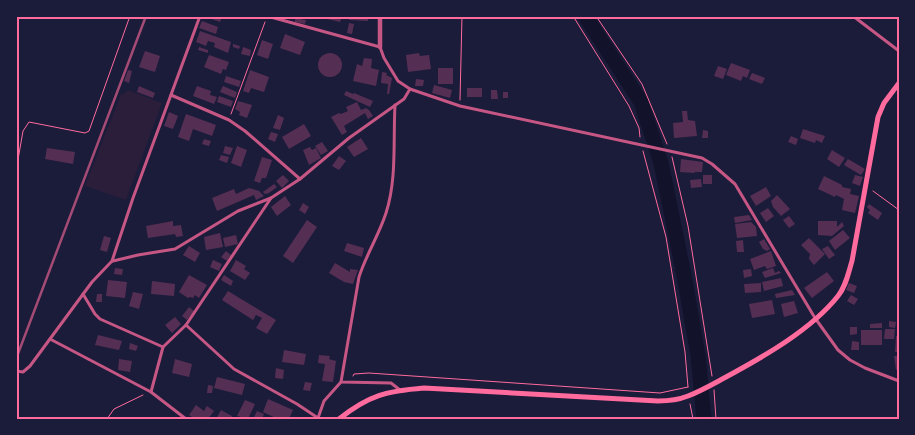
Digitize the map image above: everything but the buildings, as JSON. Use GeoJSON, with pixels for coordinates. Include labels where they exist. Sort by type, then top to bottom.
{"type":"FeatureCollection","features":[{"type":"Feature","properties":{"kind":"main road"},"geometry":{"type":"LineString","coordinates":[[339,419],[379,394],[424,388],[658,401],[673,400],[688,396],[714,384],[784,344],[837,297],[845,284],[852,261],[878,118],[884,104],[899,83]]}},
{"type":"Feature","properties":{"kind":"street"},"geometry":{"type":"LineString","coordinates":[[16,371],[23,372],[30,366],[97,276],[112,261],[133,198],[200,16]]}},
{"type":"Feature","properties":{"kind":"street"},"geometry":{"type":"LineString","coordinates":[[267,16],[380,47]]}},
{"type":"Feature","properties":{"kind":"street"},"geometry":{"type":"LineString","coordinates":[[380,16],[380,47],[384,58],[398,81],[410,90],[460,106],[702,158],[712,164],[735,184],[815,318],[838,350],[850,360],[865,368],[899,381]]}},
{"type":"Feature","properties":{"kind":"street"},"geometry":{"type":"LineString","coordinates":[[853,16],[899,51]]}},
{"type":"Feature","properties":{"kind":"street"},"geometry":{"type":"LineString","coordinates":[[112,261],[175,249],[238,211],[271,198],[300,179],[349,138],[395,106],[404,99],[410,90]]}},
{"type":"Feature","properties":{"kind":"street"},"geometry":{"type":"LineString","coordinates":[[171,95],[229,120],[245,131],[300,179]]}},
{"type":"Feature","properties":{"kind":"street"},"geometry":{"type":"LineString","coordinates":[[186,325],[234,370],[298,404],[318,418],[324,401],[341,382],[359,277],[387,212],[392,186],[395,106]]}},
{"type":"Feature","properties":{"kind":"street"},"geometry":{"type":"LineString","coordinates":[[151,392],[163,347],[186,325],[271,198]]}},
{"type":"Feature","properties":{"kind":"street"},"geometry":{"type":"LineString","coordinates":[[84,294],[95,314],[100,319],[163,347]]}},
{"type":"Feature","properties":{"kind":"street"},"geometry":{"type":"LineString","coordinates":[[50,339],[151,392],[186,419]]}},
{"type":"Feature","properties":{"kind":"street"},"geometry":{"type":"LineString","coordinates":[[341,382],[391,383],[400,390]]}},
{"type":"Feature","properties":{"kind":"path"},"geometry":{"type":"LineString","coordinates":[[16,171],[23,131],[29,122],[85,133],[89,131],[130,16]]}},
{"type":"Feature","properties":{"kind":"path"},"geometry":{"type":"LineString","coordinates":[[229,120],[267,16]]}},
{"type":"Feature","properties":{"kind":"path"},"geometry":{"type":"LineString","coordinates":[[460,106],[462,16]]}},
{"type":"Feature","properties":{"kind":"path"},"geometry":{"type":"LineString","coordinates":[[350,381],[354,374],[360,372],[660,393],[688,387],[685,352],[666,237],[639,128],[629,106],[573,16]]}},
{"type":"Feature","properties":{"kind":"path"},"geometry":{"type":"LineString","coordinates":[[596,16],[642,84],[668,151],[688,226],[714,384],[716,419]]}},
{"type":"Feature","properties":{"kind":"path"},"geometry":{"type":"LineString","coordinates":[[865,188],[875,192],[899,210]]}},
{"type":"Feature","properties":{"kind":"path"},"geometry":{"type":"LineString","coordinates":[[107,419],[114,409],[151,392]]}},
{"type":"Feature","properties":{"kind":"path"},"geometry":{"type":"LineString","coordinates":[[688,396],[693,419]]}},
{"type":"Feature","properties":{"kind":"shaded area"},"geometry":{"type":"Polygon","coordinates":[[[128,90],[162,103],[126,200],[85,186],[121,94],[128,90]]]}},
{"type":"Feature","properties":{"kind":"waterway"},"geometry":{"type":"LineString","coordinates":[[585,16],[641,102],[661,163],[698,355],[704,419]]}},
{"type":"Feature","properties":{"kind":"railway"},"geometry":{"type":"LineString","coordinates":[[16,359],[146,16]]}}]}
